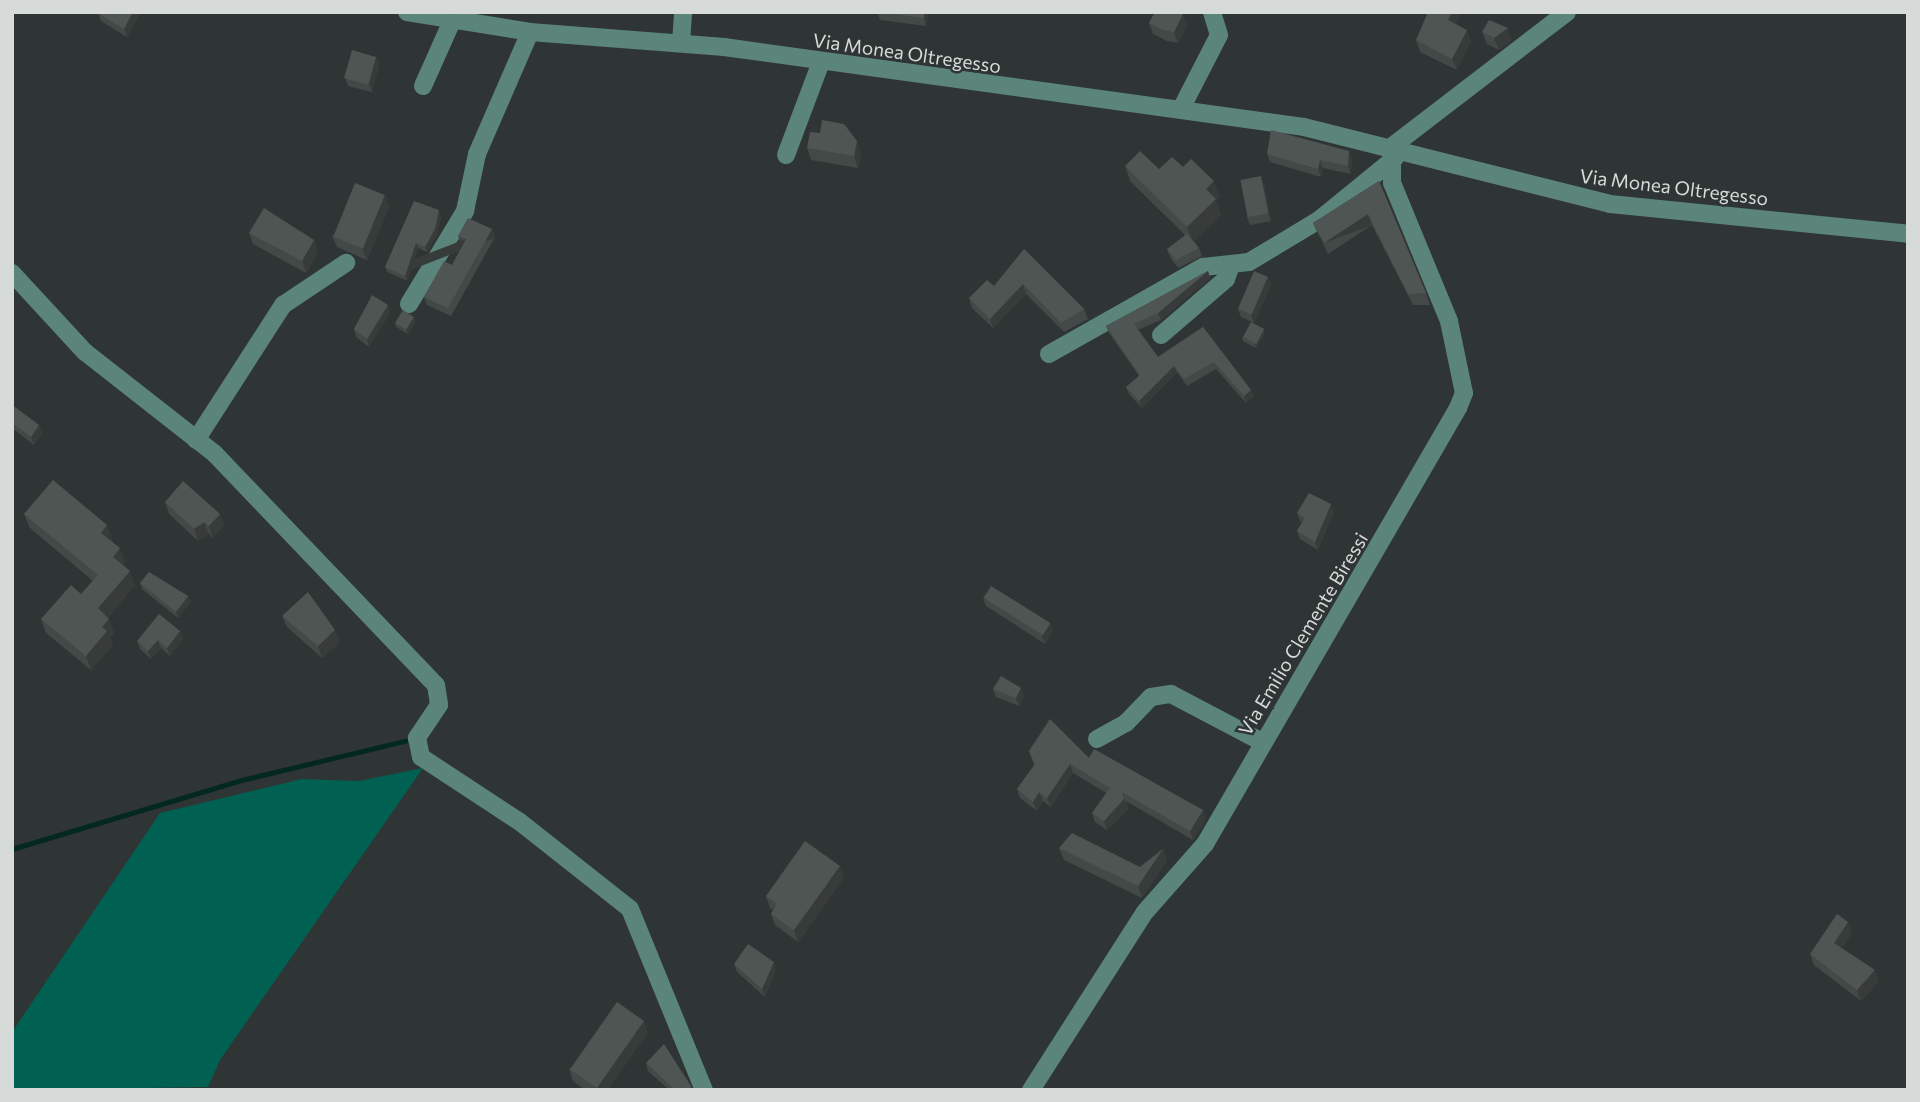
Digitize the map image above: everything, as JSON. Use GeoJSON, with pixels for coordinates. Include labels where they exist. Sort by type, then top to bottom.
{"type":"FeatureCollection","features":[{"type":"Feature","properties":{"kind":"street","name":"Via Monea Oltregesso"},"geometry":{"type":"LineString","coordinates":[[407,12],[451,23],[530,32],[681,43],[1304,127],[1393,154],[1610,204],[1908,234]]}},
{"type":"Feature","properties":{"kind":"street"},"geometry":{"type":"LineString","coordinates":[[681,43],[683,12]]}},
{"type":"Feature","properties":{"kind":"street"},"geometry":{"type":"LineString","coordinates":[[1181,109],[1219,35],[1212,12]]}},
{"type":"Feature","properties":{"kind":"street"},"geometry":{"type":"LineString","coordinates":[[1393,154],[1567,12]]}},
{"type":"Feature","properties":{"kind":"street"},"geometry":{"type":"LineString","coordinates":[[423,86],[451,23]]}},
{"type":"Feature","properties":{"kind":"street"},"geometry":{"type":"LineString","coordinates":[[409,304],[465,211],[477,154],[530,32]]}},
{"type":"Feature","properties":{"kind":"street"},"geometry":{"type":"LineString","coordinates":[[786,155],[821,62]]}},
{"type":"Feature","properties":{"kind":"street","name":"Via Emilio Clemente Biressi"},"geometry":{"type":"LineString","coordinates":[[1031,1090],[1145,912],[1205,844],[1262,743],[1419,482],[1464,393],[1449,321],[1384,179],[1393,154]]}},
{"type":"Feature","properties":{"kind":"street"},"geometry":{"type":"LineString","coordinates":[[1049,354],[1203,267],[1230,268],[1319,220],[1384,179]]}},
{"type":"Feature","properties":{"kind":"street"},"geometry":{"type":"LineString","coordinates":[[196,440],[283,305],[346,263]]}},
{"type":"Feature","properties":{"kind":"street"},"geometry":{"type":"LineString","coordinates":[[1161,335],[1226,279],[1230,268]]}},
{"type":"Feature","properties":{"kind":"street"},"geometry":{"type":"LineString","coordinates":[[12,273],[85,352],[196,440],[436,685],[439,705],[417,738],[421,757],[520,822],[630,909],[676,1031],[704,1090]]}},
{"type":"Feature","properties":{"kind":"street"},"geometry":{"type":"LineString","coordinates":[[1097,739],[1126,723],[1152,697],[1171,694],[1262,743]]}},
{"type":"Feature","properties":{"kind":"green space"},"geometry":{"type":"Polygon","coordinates":[[[423,768],[220,1060],[208,1087],[12,1090],[12,1032],[160,813],[302,779],[359,781],[423,768]]]}},
{"type":"Feature","properties":{"kind":"building"},"geometry":{"type":"Polygon","coordinates":[[[98,12],[133,12],[124,29],[98,12]]]}},
{"type":"Feature","properties":{"kind":"building"},"geometry":{"type":"Polygon","coordinates":[[[880,12],[924,12],[924,18],[880,12]]]}},
{"type":"Feature","properties":{"kind":"building"},"geometry":{"type":"Polygon","coordinates":[[[1155,12],[1183,14],[1174,32],[1149,23],[1155,12]]]}},
{"type":"Feature","properties":{"kind":"building"},"geometry":{"type":"Polygon","coordinates":[[[1428,12],[1452,12],[1448,20],[1467,30],[1452,59],[1416,40],[1428,12]]]}},
{"type":"Feature","properties":{"kind":"building"},"geometry":{"type":"Polygon","coordinates":[[[1489,20],[1508,28],[1494,38],[1482,32],[1489,20]]]}},
{"type":"Feature","properties":{"kind":"building"},"geometry":{"type":"Polygon","coordinates":[[[352,50],[376,57],[368,85],[344,78],[352,50]]]}},
{"type":"Feature","properties":{"kind":"building"},"geometry":{"type":"Polygon","coordinates":[[[822,120],[844,124],[857,141],[854,156],[807,148],[810,132],[820,133],[822,120]]]}},
{"type":"Feature","properties":{"kind":"building"},"geometry":{"type":"Polygon","coordinates":[[[1271,130],[1349,151],[1348,166],[1320,160],[1318,169],[1267,154],[1271,130]]]}},
{"type":"Feature","properties":{"kind":"building"},"geometry":{"type":"Polygon","coordinates":[[[1140,151],[1159,169],[1172,157],[1183,167],[1191,159],[1214,181],[1206,189],[1216,199],[1187,227],[1125,166],[1140,151]]]}},
{"type":"Feature","properties":{"kind":"building"},"geometry":{"type":"Polygon","coordinates":[[[1261,176],[1268,213],[1248,217],[1240,180],[1261,176]]]}},
{"type":"Feature","properties":{"kind":"building"},"geometry":{"type":"Polygon","coordinates":[[[1379,181],[1426,293],[1408,294],[1368,214],[1324,243],[1313,223],[1379,181]]]}},
{"type":"Feature","properties":{"kind":"building"},"geometry":{"type":"Polygon","coordinates":[[[355,183],[385,195],[363,249],[333,237],[355,183]]]}},
{"type":"Feature","properties":{"kind":"building"},"geometry":{"type":"Polygon","coordinates":[[[414,201],[439,210],[435,229],[425,247],[416,243],[405,276],[385,267],[414,201]]]}},
{"type":"Feature","properties":{"kind":"building"},"geometry":{"type":"Polygon","coordinates":[[[264,208],[314,240],[302,261],[249,233],[264,208]]]}},
{"type":"Feature","properties":{"kind":"building"},"geometry":{"type":"Polygon","coordinates":[[[468,218],[492,229],[448,308],[424,297],[444,261],[452,265],[466,239],[458,236],[468,218]]]}},
{"type":"Feature","properties":{"kind":"building"},"geometry":{"type":"Polygon","coordinates":[[[1187,234],[1199,248],[1176,260],[1167,249],[1187,234]]]}},
{"type":"Feature","properties":{"kind":"building"},"geometry":{"type":"Polygon","coordinates":[[[1024,249],[1084,309],[1061,323],[1023,284],[990,319],[969,298],[987,280],[994,286],[1024,249]]]}},
{"type":"Feature","properties":{"kind":"building"},"geometry":{"type":"Polygon","coordinates":[[[1208,271],[1158,313],[1134,324],[1158,357],[1203,327],[1251,390],[1244,396],[1214,362],[1184,379],[1174,366],[1139,401],[1126,387],[1140,375],[1106,326],[1208,271]]]}},
{"type":"Feature","properties":{"kind":"building"},"geometry":{"type":"Polygon","coordinates":[[[1254,271],[1268,277],[1252,315],[1238,309],[1254,271]]]}},
{"type":"Feature","properties":{"kind":"building"},"geometry":{"type":"Polygon","coordinates":[[[372,295],[388,305],[367,339],[354,329],[372,295]]]}},
{"type":"Feature","properties":{"kind":"building"},"geometry":{"type":"Polygon","coordinates":[[[403,310],[414,317],[406,330],[395,323],[403,310]]]}},
{"type":"Feature","properties":{"kind":"building"},"geometry":{"type":"Polygon","coordinates":[[[1251,322],[1264,329],[1256,344],[1243,337],[1251,322]]]}},
{"type":"Feature","properties":{"kind":"building"},"geometry":{"type":"Polygon","coordinates":[[[12,405],[39,425],[31,437],[12,423],[12,405]]]}},
{"type":"Feature","properties":{"kind":"building"},"geometry":{"type":"Polygon","coordinates":[[[53,480],[107,525],[101,533],[120,548],[113,557],[130,571],[98,608],[109,619],[102,627],[107,631],[86,656],[41,619],[71,585],[81,594],[98,575],[24,514],[53,480]]]}},
{"type":"Feature","properties":{"kind":"building"},"geometry":{"type":"Polygon","coordinates":[[[183,481],[220,514],[209,526],[204,522],[194,529],[165,502],[183,481]]]}},
{"type":"Feature","properties":{"kind":"building"},"geometry":{"type":"Polygon","coordinates":[[[1309,493],[1331,504],[1315,542],[1297,531],[1305,518],[1297,513],[1309,493]]]}},
{"type":"Feature","properties":{"kind":"building"},"geometry":{"type":"Polygon","coordinates":[[[149,572],[188,596],[176,612],[140,583],[149,572]]]}},
{"type":"Feature","properties":{"kind":"building"},"geometry":{"type":"Polygon","coordinates":[[[991,586],[1050,623],[1043,635],[984,598],[991,586]]]}},
{"type":"Feature","properties":{"kind":"building"},"geometry":{"type":"Polygon","coordinates":[[[308,592],[335,630],[318,646],[282,616],[308,592]]]}},
{"type":"Feature","properties":{"kind":"building"},"geometry":{"type":"Polygon","coordinates":[[[159,614],[180,631],[167,648],[158,640],[148,651],[137,641],[159,614]]]}},
{"type":"Feature","properties":{"kind":"building"},"geometry":{"type":"Polygon","coordinates":[[[1001,676],[1021,688],[1016,698],[993,689],[1001,676]]]}},
{"type":"Feature","properties":{"kind":"building"},"geometry":{"type":"Polygon","coordinates":[[[1050,719],[1089,758],[1094,749],[1203,810],[1190,831],[1122,792],[1124,799],[1104,821],[1092,813],[1110,788],[1070,764],[1047,798],[1039,792],[1033,802],[1017,789],[1035,764],[1029,751],[1050,719]]]}},
{"type":"Feature","properties":{"kind":"building"},"geometry":{"type":"Polygon","coordinates":[[[1072,833],[1140,867],[1163,849],[1138,886],[1059,848],[1072,833]]]}},
{"type":"Feature","properties":{"kind":"building"},"geometry":{"type":"Polygon","coordinates":[[[805,841],[840,866],[794,930],[771,914],[777,904],[766,896],[805,841]]]}},
{"type":"Feature","properties":{"kind":"building"},"geometry":{"type":"Polygon","coordinates":[[[1837,914],[1848,922],[1834,943],[1875,970],[1857,990],[1810,954],[1837,914]]]}},
{"type":"Feature","properties":{"kind":"building"},"geometry":{"type":"Polygon","coordinates":[[[748,944],[774,962],[762,989],[734,964],[748,944]]]}},
{"type":"Feature","properties":{"kind":"building"},"geometry":{"type":"Polygon","coordinates":[[[617,1002],[644,1021],[597,1088],[570,1069],[617,1002]]]}},
{"type":"Feature","properties":{"kind":"building"},"geometry":{"type":"Polygon","coordinates":[[[664,1044],[691,1086],[688,1090],[675,1090],[646,1063],[664,1044]]]}},
{"type":"Feature","properties":{"kind":"waterway"},"geometry":{"type":"LineString","coordinates":[[12,849],[246,779],[408,740]]}}]}
